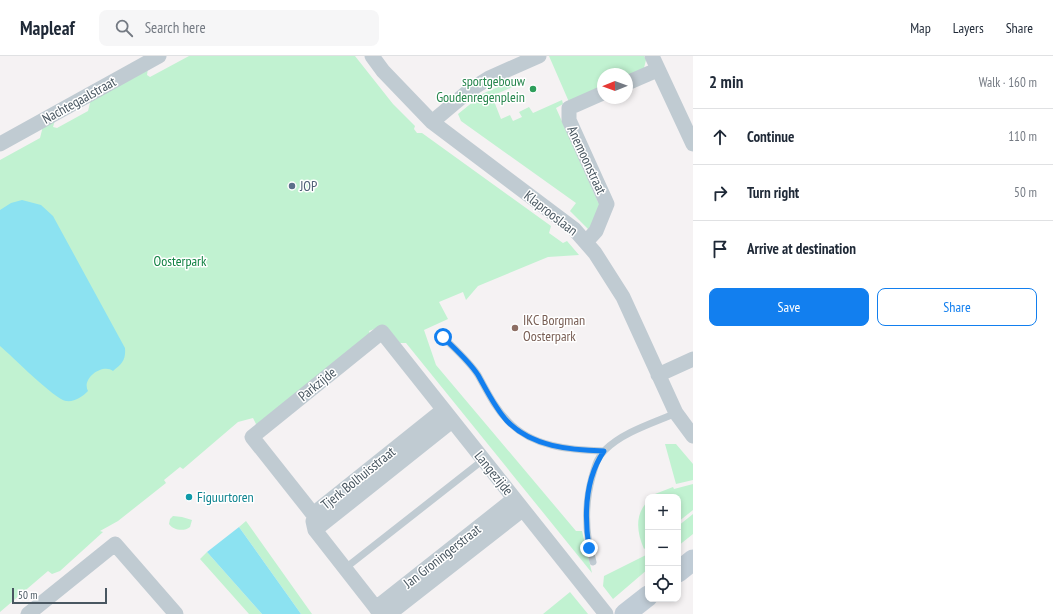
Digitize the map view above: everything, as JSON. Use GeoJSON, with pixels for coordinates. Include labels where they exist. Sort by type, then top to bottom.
{"type":"FeatureCollection","features":[{"type":"Feature","properties":{"kind":"street","name":"Nachtegaalstraat"},"geometry":{"type":"LineString","coordinates":[[0,144],[159,56]]}},
{"type":"Feature","properties":{"kind":"street","name":"Klaprooslaan"},"geometry":{"type":"LineString","coordinates":[[372,56],[383,70],[432,122],[574,229],[586,242],[623,297],[676,413],[693,436]]}},
{"type":"Feature","properties":{"kind":"street"},"geometry":{"type":"LineString","coordinates":[[432,122],[470,90],[515,61],[539,56]]}},
{"type":"Feature","properties":{"kind":"street"},"geometry":{"type":"LineString","coordinates":[[633,79],[655,63],[693,144]]}},
{"type":"Feature","properties":{"kind":"street","name":"Anemoonstraat"},"geometry":{"type":"LineString","coordinates":[[586,242],[596,231],[607,204],[568,120],[569,108],[597,96]]}},
{"type":"Feature","properties":{"kind":"street","name":"Langezijde"},"geometry":{"type":"LineString","coordinates":[[382,332],[606,614]]}},
{"type":"Feature","properties":{"kind":"street","name":"Parkzijde"},"geometry":{"type":"LineString","coordinates":[[252,437],[382,332]]}},
{"type":"Feature","properties":{"kind":"street"},"geometry":{"type":"LineString","coordinates":[[658,375],[693,359]]}},
{"type":"Feature","properties":{"kind":"street","name":"Tjerk Bolhuisstraat"},"geometry":{"type":"LineString","coordinates":[[252,437],[312,514],[447,415]]}},
{"type":"Feature","properties":{"kind":"street","name":"Tjerk Bolhuisstraat"},"geometry":{"type":"LineString","coordinates":[[315,530],[447,415]]}},
{"type":"Feature","properties":{"kind":"street","name":"Jan Groningerstraat"},"geometry":{"type":"LineString","coordinates":[[381,612],[518,504]]}},
{"type":"Feature","properties":{"kind":"street"},"geometry":{"type":"LineString","coordinates":[[312,514],[315,530],[381,612]]}},
{"type":"Feature","properties":{"kind":"street"},"geometry":{"type":"LineString","coordinates":[[28,614],[115,544],[176,614]]}},
{"type":"Feature","properties":{"kind":"street"},"geometry":{"type":"LineString","coordinates":[[681,570],[693,560]]}},
{"type":"Feature","properties":{"kind":"street"},"geometry":{"type":"LineString","coordinates":[[625,614],[645,598]]}},
{"type":"Feature","properties":{"kind":"lane"},"geometry":{"type":"LineString","coordinates":[[443,337],[460,353],[477,374],[492,401],[508,422],[525,435],[549,445],[580,450],[604,451]]}},
{"type":"Feature","properties":{"kind":"lane"},"geometry":{"type":"LineString","coordinates":[[593,562],[588,542],[586,517],[587,495],[596,462],[604,451],[626,436],[676,413]]}},
{"type":"Feature","properties":{"kind":"lane"},"geometry":{"type":"LineString","coordinates":[[348,566],[483,460]]}},
{"type":"Feature","properties":{"kind":"green space","name":"Oosterpark"},"geometry":{"type":"Polygon","coordinates":[[[189,56],[355,56],[393,104],[415,126],[414,129],[417,133],[422,133],[551,226],[549,233],[563,243],[567,241],[579,255],[548,257],[478,286],[466,300],[463,292],[439,302],[448,319],[424,330],[436,365],[576,531],[582,531],[592,573],[406,343],[400,343],[385,325],[369,331],[370,334],[257,426],[253,418],[238,422],[183,469],[180,467],[164,480],[166,483],[118,521],[100,531],[103,532],[60,571],[52,574],[48,571],[0,612],[0,160],[40,138],[43,126],[55,120],[53,127],[57,128],[88,111],[91,99],[148,68],[147,75],[150,77],[189,56]]]}},
{"type":"Feature","properties":{"kind":"green space"},"geometry":{"type":"Polygon","coordinates":[[[549,56],[644,56],[646,60],[644,68],[633,73],[633,68],[597,68],[597,89],[569,102],[549,56]]]}},
{"type":"Feature","properties":{"kind":"green space"},"geometry":{"type":"Polygon","coordinates":[[[517,79],[519,84],[492,96],[501,119],[510,115],[513,121],[522,117],[519,112],[529,107],[533,113],[562,100],[563,104],[556,108],[598,202],[602,200],[589,230],[570,211],[576,203],[461,121],[458,114],[484,93],[517,79]]]}},
{"type":"Feature","properties":{"kind":"green space"},"geometry":{"type":"Polygon","coordinates":[[[665,444],[676,444],[693,464],[693,480],[676,484],[665,444]]]}},
{"type":"Feature","properties":{"kind":"green space"},"geometry":{"type":"Polygon","coordinates":[[[693,484],[693,510],[681,520],[681,494],[655,494],[673,487],[674,489],[693,484]]]}},
{"type":"Feature","properties":{"kind":"green space"},"geometry":{"type":"Polygon","coordinates":[[[645,505],[644,549],[638,530],[638,524],[640,512],[645,505]]]}},
{"type":"Feature","properties":{"kind":"green space"},"geometry":{"type":"Polygon","coordinates":[[[693,514],[693,534],[681,544],[681,530],[681,524],[693,514]]]}},
{"type":"Feature","properties":{"kind":"green space"},"geometry":{"type":"Polygon","coordinates":[[[173,516],[192,520],[190,527],[182,530],[173,528],[169,524],[170,519],[173,516]]]}},
{"type":"Feature","properties":{"kind":"green space"},"geometry":{"type":"Polygon","coordinates":[[[246,521],[312,614],[301,614],[239,527],[246,521]]]}},
{"type":"Feature","properties":{"kind":"green space"},"geometry":{"type":"Polygon","coordinates":[[[207,552],[262,614],[249,614],[200,559],[207,552]]]}},
{"type":"Feature","properties":{"kind":"green space"},"geometry":{"type":"Polygon","coordinates":[[[645,556],[645,572],[613,599],[603,586],[604,576],[645,556]]]}},
{"type":"Feature","properties":{"kind":"green space"},"geometry":{"type":"Polygon","coordinates":[[[570,592],[588,614],[543,614],[570,592]]]}},
{"type":"Feature","properties":{"kind":"water"},"geometry":{"type":"Polygon","coordinates":[[[22,200],[41,205],[53,216],[125,348],[124,359],[119,366],[113,371],[104,369],[94,373],[88,381],[88,391],[81,397],[72,401],[66,401],[52,393],[0,346],[0,210],[11,203],[22,200]]]}},
{"type":"Feature","properties":{"kind":"water"},"geometry":{"type":"Polygon","coordinates":[[[239,527],[301,614],[262,614],[207,552],[239,527]]]}},
{"type":"Feature","properties":{"kind":"place","name":"sportgebouw Goudenregenplein"},"geometry":{"type":"Point","coordinates":[533,89]}},
{"type":"Feature","properties":{"kind":"place","name":"JOP"},"geometry":{"type":"Point","coordinates":[292,186]}},
{"type":"Feature","properties":{"kind":"place","name":"IKC Borgman Oosterpark"},"geometry":{"type":"Point","coordinates":[515,328]}},
{"type":"Feature","properties":{"kind":"place","name":"Figuurtoren"},"geometry":{"type":"Point","coordinates":[189,497]}},
{"type":"Feature","properties":{"kind":"route"},"geometry":{"type":"LineString","coordinates":[[443,337],[460,353],[477,374],[492,401],[508,422],[525,435],[549,445],[580,450],[604,451],[596,462],[587,495],[586,517],[589,548]]}}]}
